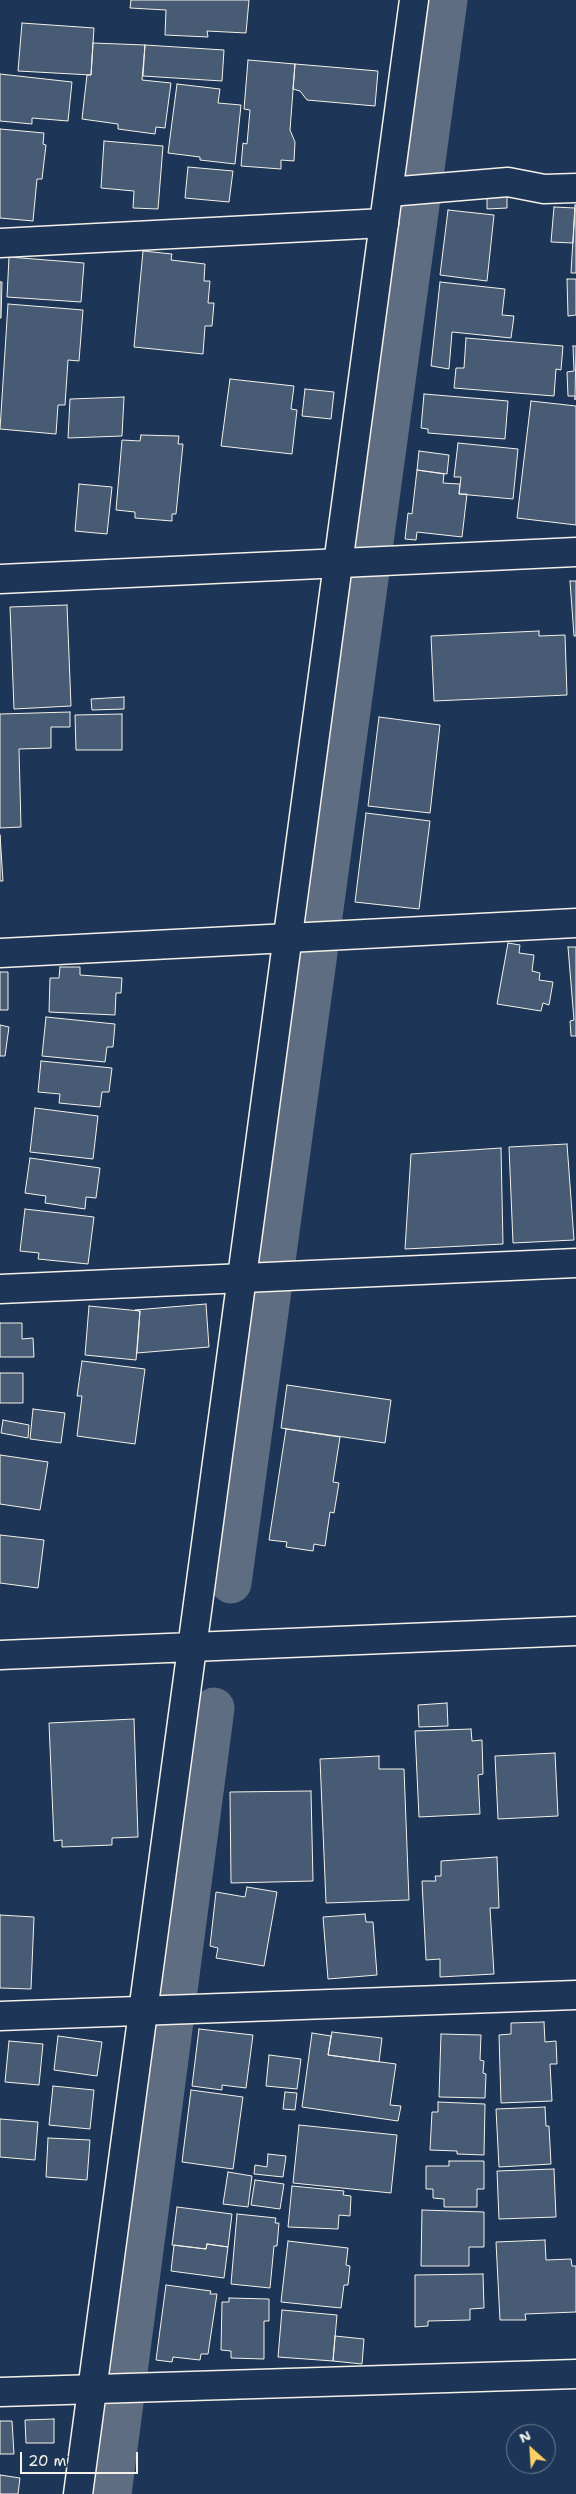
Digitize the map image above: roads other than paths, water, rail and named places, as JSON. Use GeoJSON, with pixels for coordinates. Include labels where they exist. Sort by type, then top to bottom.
{"type":"FeatureCollection","features":[{"type":"Feature","properties":{"kind":"street"},"geometry":{"type":"LineString","coordinates":[[78,2494],[243,1278],[286,939],[339,563],[384,223],[390,192],[414,0]]}},
{"type":"Feature","properties":{"kind":"street"},"geometry":{"type":"LineString","coordinates":[[390,192],[508,182],[544,189],[576,188]]}},
{"type":"Feature","properties":{"kind":"street"},"geometry":{"type":"LineString","coordinates":[[0,243],[384,223]]}},
{"type":"Feature","properties":{"kind":"street"},"geometry":{"type":"LineString","coordinates":[[0,579],[576,552]]}},
{"type":"Feature","properties":{"kind":"street"},"geometry":{"type":"LineString","coordinates":[[0,953],[576,923]]}},
{"type":"Feature","properties":{"kind":"street"},"geometry":{"type":"LineString","coordinates":[[0,1289],[576,1263]]}},
{"type":"Feature","properties":{"kind":"street"},"geometry":{"type":"LineString","coordinates":[[0,1655],[576,1631]]}},
{"type":"Feature","properties":{"kind":"street"},"geometry":{"type":"LineString","coordinates":[[0,2016],[576,1995]]}},
{"type":"Feature","properties":{"kind":"street"},"geometry":{"type":"LineString","coordinates":[[0,2392],[576,2374]]}},
{"type":"Feature","properties":{"kind":"waterway"},"geometry":{"type":"LineString","coordinates":[[231,1583],[447,0]]}},
{"type":"Feature","properties":{"kind":"waterway"},"geometry":{"type":"LineString","coordinates":[[111,2494],[214,1708]]}}]}
